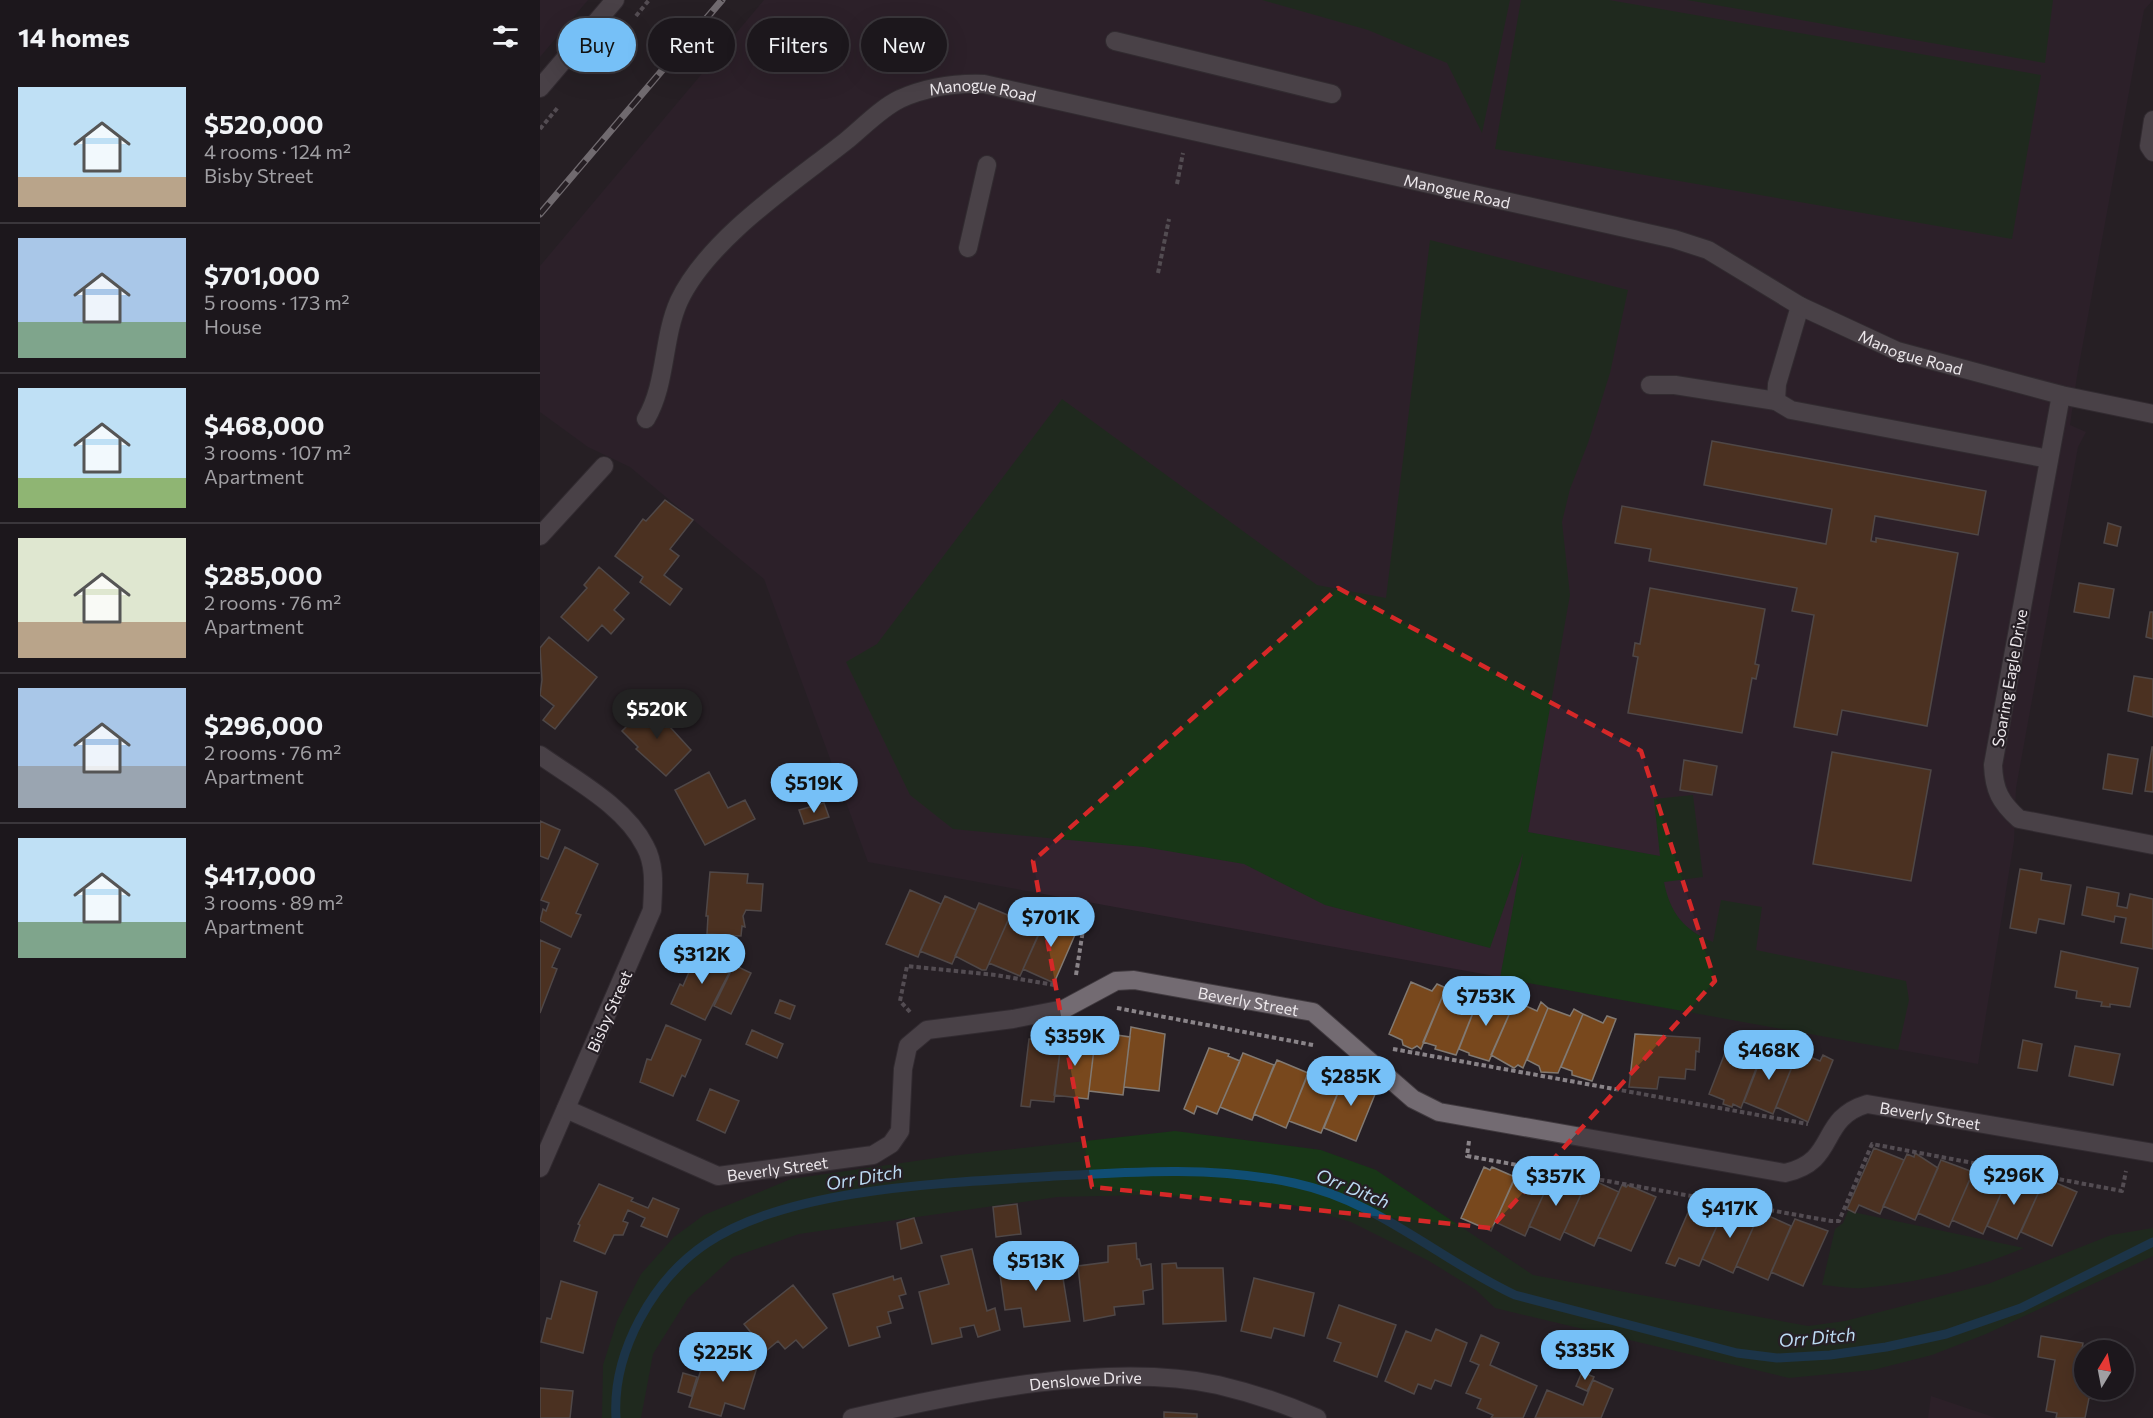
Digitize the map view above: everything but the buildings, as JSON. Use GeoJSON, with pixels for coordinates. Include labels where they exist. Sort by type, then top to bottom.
{"type":"FeatureCollection","features":[{"type":"Feature","properties":{"kind":"street"},"geometry":{"type":"LineString","coordinates":[[540,88],[615,0]]}},
{"type":"Feature","properties":{"kind":"street"},"geometry":{"type":"LineString","coordinates":[[1114,41],[1332,94]]}},
{"type":"Feature","properties":{"kind":"street","name":"Manogue Road"},"geometry":{"type":"LineString","coordinates":[[646,419],[653,407],[663,373],[670,328],[679,302],[695,272],[771,200],[898,100],[929,88],[960,83],[984,84],[1674,238],[1708,250],[1800,306],[1897,351],[2061,395],[2153,414]]}},
{"type":"Feature","properties":{"kind":"street"},"geometry":{"type":"LineString","coordinates":[[2153,120],[2149,146],[2153,152]]}},
{"type":"Feature","properties":{"kind":"street"},"geometry":{"type":"LineString","coordinates":[[968,248],[987,165]]}},
{"type":"Feature","properties":{"kind":"street"},"geometry":{"type":"LineString","coordinates":[[1776,401],[1777,384],[1800,306]]}},
{"type":"Feature","properties":{"kind":"street"},"geometry":{"type":"LineString","coordinates":[[1650,385],[1675,385],[1776,401],[1791,410],[2049,459]]}},
{"type":"Feature","properties":{"kind":"street","name":"Soaring Eagle Drive"},"geometry":{"type":"LineString","coordinates":[[2061,395],[1993,765],[1994,788],[2003,806],[2019,819],[2153,845]]}},
{"type":"Feature","properties":{"kind":"street"},"geometry":{"type":"LineString","coordinates":[[540,536],[604,466]]}},
{"type":"Feature","properties":{"kind":"street","name":"Bisby Street"},"geometry":{"type":"LineString","coordinates":[[540,754],[630,824],[646,847],[654,876],[652,910],[540,1168]]}},
{"type":"Feature","properties":{"kind":"street","name":"Beverly Street"},"geometry":{"type":"LineString","coordinates":[[566,1109],[718,1176],[873,1155],[891,1144],[900,1131],[903,1069],[908,1046],[927,1030],[1013,1019],[1064,1009],[1116,981],[1134,980],[1313,1012],[1413,1099],[1439,1112],[1785,1173],[1803,1169],[1818,1158],[1838,1120],[1852,1109],[1867,1104],[2153,1153]]}},
{"type":"Feature","properties":{"kind":"street","name":"Denslowe Drive"},"geometry":{"type":"LineString","coordinates":[[852,1418],[1019,1385],[1092,1378],[1152,1378],[1215,1384],[1268,1398],[1317,1418]]}},
{"type":"Feature","properties":{"kind":"path"},"geometry":{"type":"LineString","coordinates":[[1177,184],[1184,150]]}},
{"type":"Feature","properties":{"kind":"path"},"geometry":{"type":"LineString","coordinates":[[1158,273],[1169,219]]}},
{"type":"Feature","properties":{"kind":"path"},"geometry":{"type":"LineString","coordinates":[[1075,977],[1085,917]]}},
{"type":"Feature","properties":{"kind":"path"},"geometry":{"type":"LineString","coordinates":[[927,1030],[900,1001],[907,966],[996,975],[1059,985]]}},
{"type":"Feature","properties":{"kind":"path"},"geometry":{"type":"LineString","coordinates":[[1110,1007],[1315,1045]]}},
{"type":"Feature","properties":{"kind":"path"},"geometry":{"type":"LineString","coordinates":[[1351,1043],[1833,1130]]}},
{"type":"Feature","properties":{"kind":"highlighted area"},"geometry":{"type":"Polygon","coordinates":[[[1338,588],[1641,751],[1715,981],[1491,1228],[1092,1187],[1033,861],[1338,588]]]}},
{"type":"Feature","properties":{"kind":"shaded area"},"geometry":{"type":"Polygon","coordinates":[[[540,0],[588,0],[573,18],[558,18],[558,36],[540,57],[540,0]]]}},
{"type":"Feature","properties":{"kind":"shaded area"},"geometry":{"type":"Polygon","coordinates":[[[764,0],[2153,0],[2144,10],[2077,376],[2070,425],[2086,432],[2078,447],[2016,788],[2014,841],[1978,1064],[868,862],[764,579],[630,467],[588,447],[540,412],[540,266],[703,72],[735,72],[735,34],[747,20],[747,72],[849,72],[849,18],[749,18],[764,0]]]}},
{"type":"Feature","properties":{"kind":"shaded area"},"geometry":{"type":"Polygon","coordinates":[[[1931,1396],[1996,1418],[1928,1418],[1931,1396]]]}},
{"type":"Feature","properties":{"kind":"green space"},"geometry":{"type":"Polygon","coordinates":[[[1262,0],[1510,0],[1482,133],[1447,63],[1368,30],[1262,0]]]}},
{"type":"Feature","properties":{"kind":"green space"},"geometry":{"type":"Polygon","coordinates":[[[1521,0],[1609,0],[2041,75],[2012,239],[1495,149],[1521,0]]]}},
{"type":"Feature","properties":{"kind":"green space"},"geometry":{"type":"Polygon","coordinates":[[[1687,0],[2053,0],[2045,63],[1687,0]]]}},
{"type":"Feature","properties":{"kind":"green space"},"geometry":{"type":"Polygon","coordinates":[[[1430,240],[1628,290],[1610,373],[1588,443],[1570,489],[1562,522],[1570,595],[1528,832],[1660,856],[1654,799],[1693,795],[1703,877],[1664,882],[1670,903],[1680,919],[1694,932],[1713,942],[1721,900],[1762,907],[1756,950],[1906,981],[1909,1000],[1898,1050],[1500,978],[1523,853],[1490,948],[1325,905],[1244,864],[1144,847],[953,829],[910,795],[846,662],[877,644],[1062,399],[1317,585],[1386,598],[1430,240]]]}},
{"type":"Feature","properties":{"kind":"green space"},"geometry":{"type":"Polygon","coordinates":[[[1175,1131],[1321,1150],[1376,1170],[1533,1275],[1808,1326],[1845,1321],[1988,1284],[2111,1235],[2153,1228],[2153,1256],[1986,1334],[1932,1355],[1873,1370],[1789,1378],[1495,1308],[1476,1290],[1429,1261],[1351,1222],[1293,1205],[1149,1195],[1057,1197],[799,1234],[733,1257],[688,1298],[653,1354],[641,1418],[602,1418],[603,1365],[617,1321],[641,1274],[674,1237],[704,1215],[791,1179],[950,1156],[1175,1131]]]}},
{"type":"Feature","properties":{"kind":"green space"},"geometry":{"type":"Polygon","coordinates":[[[1848,1211],[2024,1248],[1966,1269],[1904,1283],[1858,1288],[1822,1285],[1835,1229],[1843,1223],[1848,1211]]]}},
{"type":"Feature","properties":{"kind":"waterway","name":"Orr Ditch"},"geometry":{"type":"LineString","coordinates":[[616,1418],[621,1368],[629,1343],[653,1297],[687,1258],[707,1243],[741,1225],[780,1210],[823,1200],[914,1186],[1168,1171],[1263,1177],[1294,1183],[1354,1203],[1515,1295],[1737,1353],[1777,1358],[1830,1355],[1886,1347],[1946,1334],[2021,1308],[2153,1242]]}},
{"type":"Feature","properties":{"kind":"railway"},"geometry":{"type":"LineString","coordinates":[[540,214],[722,0]]}}]}
